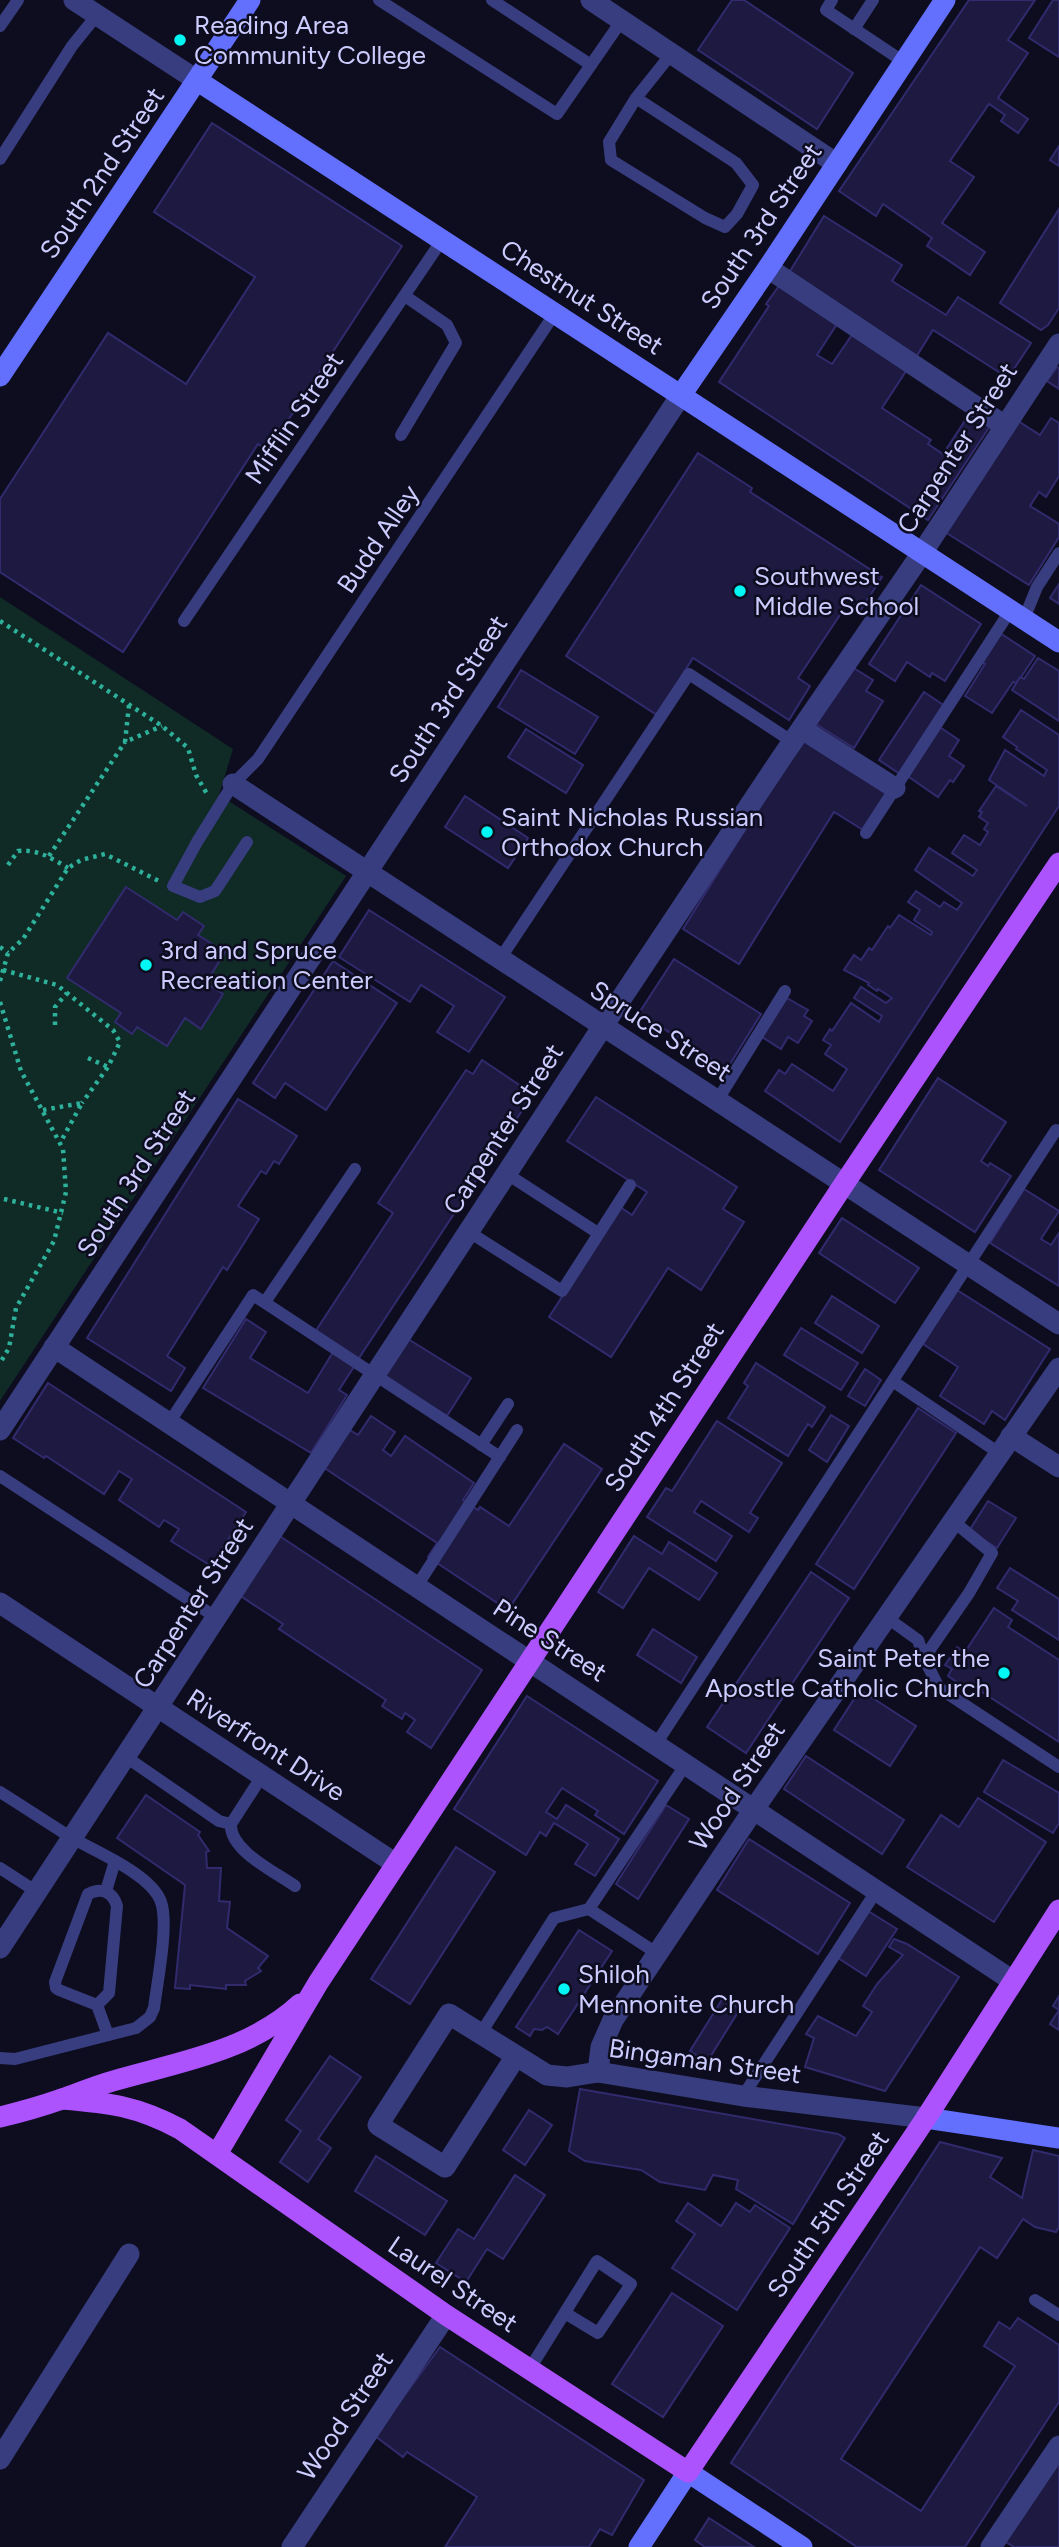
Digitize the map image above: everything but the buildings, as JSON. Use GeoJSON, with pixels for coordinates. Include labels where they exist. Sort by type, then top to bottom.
{"type":"FeatureCollection","features":[{"type":"Feature","properties":{"kind":"main road","name":"South 4th Street"},"geometry":{"type":"LineString","coordinates":[[217,2154],[318,1983],[844,1184],[1059,863]]}},
{"type":"Feature","properties":{"kind":"main road","name":"South 5th Street"},"geometry":{"type":"LineString","coordinates":[[688,2472],[926,2118],[1059,1910]]}},
{"type":"Feature","properties":{"kind":"main road","name":"South 4th Street"},"geometry":{"type":"LineString","coordinates":[[55,2102],[109,2082],[244,2042],[287,2016],[318,1983]]}},
{"type":"Feature","properties":{"kind":"main road"},"geometry":{"type":"LineString","coordinates":[[0,2118],[55,2102]]}},
{"type":"Feature","properties":{"kind":"main road","name":"Laurel Street"},"geometry":{"type":"LineString","coordinates":[[55,2102],[120,2105],[137,2109],[180,2129],[446,2315],[688,2472]]}},
{"type":"Feature","properties":{"kind":"street","name":"Chestnut Street"},"geometry":{"type":"LineString","coordinates":[[74,0],[1059,642]]}},
{"type":"Feature","properties":{"kind":"street","name":"South 2nd Street"},"geometry":{"type":"LineString","coordinates":[[0,376],[250,0]]}},
{"type":"Feature","properties":{"kind":"street"},"geometry":{"type":"LineString","coordinates":[[591,0],[837,164]]}},
{"type":"Feature","properties":{"kind":"street","name":"South 3rd Street"},"geometry":{"type":"LineString","coordinates":[[0,1430],[681,395],[945,0]]}},
{"type":"Feature","properties":{"kind":"street"},"geometry":{"type":"LineString","coordinates":[[768,268],[1005,426]]}},
{"type":"Feature","properties":{"kind":"street","name":"Carpenter Street"},"geometry":{"type":"LineString","coordinates":[[0,1948],[603,1026],[1059,344]]}},
{"type":"Feature","properties":{"kind":"street"},"geometry":{"type":"LineString","coordinates":[[798,736],[895,788]]}},
{"type":"Feature","properties":{"kind":"street","name":"Spruce Street"},"geometry":{"type":"LineString","coordinates":[[233,784],[1059,1324]]}},
{"type":"Feature","properties":{"kind":"street","name":"Pine Street"},"geometry":{"type":"LineString","coordinates":[[54,1347],[1013,1981]]}},
{"type":"Feature","properties":{"kind":"street","name":"Wood Street"},"geometry":{"type":"LineString","coordinates":[[598,2072],[601,2047],[613,2020],[754,1809],[1059,1368]]}},
{"type":"Feature","properties":{"kind":"street"},"geometry":{"type":"LineString","coordinates":[[1005,1444],[1059,1467]]}},
{"type":"Feature","properties":{"kind":"street","name":"Riverfront Drive"},"geometry":{"type":"LineString","coordinates":[[0,1603],[396,1864]]}},
{"type":"Feature","properties":{"kind":"street","name":"Bingaman Street"},"geometry":{"type":"LineString","coordinates":[[516,2056],[445,2167],[378,2125],[449,2014],[547,2075],[567,2077],[598,2072],[743,2096],[926,2118],[1059,2138]]}},
{"type":"Feature","properties":{"kind":"street"},"geometry":{"type":"LineString","coordinates":[[0,2459],[129,2254]]}},
{"type":"Feature","properties":{"kind":"street","name":"Wood Street"},"geometry":{"type":"LineString","coordinates":[[292,2547],[446,2315]]}},
{"type":"Feature","properties":{"kind":"street"},"geometry":{"type":"LineString","coordinates":[[997,2545],[1059,2446]]}},
{"type":"Feature","properties":{"kind":"street","name":"South 5th Street"},"geometry":{"type":"LineString","coordinates":[[639,2547],[688,2472]]}},
{"type":"Feature","properties":{"kind":"street","name":"Laurel Street"},"geometry":{"type":"LineString","coordinates":[[688,2472],[802,2547]]}},
{"type":"Feature","properties":{"kind":"lane"},"geometry":{"type":"LineString","coordinates":[[0,26],[18,0]]}},
{"type":"Feature","properties":{"kind":"lane"},"geometry":{"type":"LineString","coordinates":[[379,0],[557,114],[622,20]]}},
{"type":"Feature","properties":{"kind":"lane"},"geometry":{"type":"LineString","coordinates":[[492,0],[591,65]]}},
{"type":"Feature","properties":{"kind":"lane"},"geometry":{"type":"LineString","coordinates":[[832,0],[826,10],[904,62]]}},
{"type":"Feature","properties":{"kind":"lane"},"geometry":{"type":"LineString","coordinates":[[854,29],[873,0]]}},
{"type":"Feature","properties":{"kind":"lane"},"geometry":{"type":"LineString","coordinates":[[0,159],[72,46],[97,15]]}},
{"type":"Feature","properties":{"kind":"lane"},"geometry":{"type":"LineString","coordinates":[[636,98],[736,163],[753,185],[737,214],[725,227],[705,218],[611,160],[609,142],[636,98],[672,53]]}},
{"type":"Feature","properties":{"kind":"lane","name":"Mifflin Street"},"geometry":{"type":"LineString","coordinates":[[184,621],[442,240]]}},
{"type":"Feature","properties":{"kind":"lane"},"geometry":{"type":"LineString","coordinates":[[401,435],[456,343],[447,325],[405,296]]}},
{"type":"Feature","properties":{"kind":"lane","name":"Budd Alley"},"geometry":{"type":"LineString","coordinates":[[173,886],[233,784],[258,759],[555,313]]}},
{"type":"Feature","properties":{"kind":"lane"},"geometry":{"type":"LineString","coordinates":[[866,833],[1059,553]]}},
{"type":"Feature","properties":{"kind":"lane"},"geometry":{"type":"LineString","coordinates":[[500,959],[689,674],[798,736]]}},
{"type":"Feature","properties":{"kind":"lane"},"geometry":{"type":"LineString","coordinates":[[173,886],[200,897],[215,891],[247,842]]}},
{"type":"Feature","properties":{"kind":"lane"},"geometry":{"type":"LineString","coordinates":[[717,1101],[785,991]]}},
{"type":"Feature","properties":{"kind":"lane"},"geometry":{"type":"LineString","coordinates":[[656,1744],[1056,1130]]}},
{"type":"Feature","properties":{"kind":"lane"},"geometry":{"type":"LineString","coordinates":[[265,1302],[355,1169]]}},
{"type":"Feature","properties":{"kind":"lane"},"geometry":{"type":"LineString","coordinates":[[507,1174],[598,1233]]}},
{"type":"Feature","properties":{"kind":"lane"},"geometry":{"type":"LineString","coordinates":[[469,1232],[562,1291],[630,1185]]}},
{"type":"Feature","properties":{"kind":"lane"},"geometry":{"type":"LineString","coordinates":[[169,1423],[253,1295],[500,1457]]}},
{"type":"Feature","properties":{"kind":"lane"},"geometry":{"type":"LineString","coordinates":[[894,1382],[1005,1444]]}},
{"type":"Feature","properties":{"kind":"lane"},"geometry":{"type":"LineString","coordinates":[[481,1445],[508,1405]]}},
{"type":"Feature","properties":{"kind":"lane"},"geometry":{"type":"LineString","coordinates":[[417,1586],[517,1430]]}},
{"type":"Feature","properties":{"kind":"lane"},"geometry":{"type":"LineString","coordinates":[[0,1476],[217,1618]]}},
{"type":"Feature","properties":{"kind":"lane"},"geometry":{"type":"LineString","coordinates":[[924,1658],[969,1593],[992,1553],[953,1521]]}},
{"type":"Feature","properties":{"kind":"lane"},"geometry":{"type":"LineString","coordinates":[[886,1617],[918,1640],[939,1688],[1059,1768]]}},
{"type":"Feature","properties":{"kind":"lane"},"geometry":{"type":"LineString","coordinates":[[126,1757],[219,1821],[231,1824]]}},
{"type":"Feature","properties":{"kind":"lane"},"geometry":{"type":"LineString","coordinates":[[481,2033],[554,1918],[589,1909],[686,1763]]}},
{"type":"Feature","properties":{"kind":"lane"},"geometry":{"type":"LineString","coordinates":[[262,1776],[231,1824],[235,1842],[242,1850],[295,1886]]}},
{"type":"Feature","properties":{"kind":"lane"},"geometry":{"type":"LineString","coordinates":[[0,1792],[72,1838],[116,1861],[156,1890],[162,1905],[163,1924],[154,2008],[150,2017],[136,2028],[15,2059],[0,2057]]}},
{"type":"Feature","properties":{"kind":"lane"},"geometry":{"type":"LineString","coordinates":[[106,1891],[116,1861]]}},
{"type":"Feature","properties":{"kind":"lane"},"geometry":{"type":"LineString","coordinates":[[0,1868],[37,1892]]}},
{"type":"Feature","properties":{"kind":"lane"},"geometry":{"type":"LineString","coordinates":[[97,2005],[109,1993],[117,1906],[114,1897],[97,1889],[88,1894],[55,1982],[56,1988],[97,2005],[108,2035]]}},
{"type":"Feature","properties":{"kind":"lane"},"geometry":{"type":"LineString","coordinates":[[743,2096],[877,1890]]}},
{"type":"Feature","properties":{"kind":"lane"},"geometry":{"type":"LineString","coordinates":[[589,1909],[657,1954]]}},
{"type":"Feature","properties":{"kind":"lane"},"geometry":{"type":"LineString","coordinates":[[529,2370],[597,2262],[631,2284],[597,2333],[565,2313]]}},
{"type":"Feature","properties":{"kind":"lane"},"geometry":{"type":"LineString","coordinates":[[1035,2300],[1059,2315]]}},
{"type":"Feature","properties":{"kind":"path"},"geometry":{"type":"LineString","coordinates":[[0,621],[162,726],[188,748],[196,775],[217,810]]}},
{"type":"Feature","properties":{"kind":"path"},"geometry":{"type":"LineString","coordinates":[[49,856],[125,742],[130,705]]}},
{"type":"Feature","properties":{"kind":"path"},"geometry":{"type":"LineString","coordinates":[[125,742],[162,726]]}},
{"type":"Feature","properties":{"kind":"path"},"geometry":{"type":"LineString","coordinates":[[8,865],[18,851],[32,849],[68,868]]}},
{"type":"Feature","properties":{"kind":"path"},"geometry":{"type":"LineString","coordinates":[[0,981],[8,953],[23,939],[68,868],[81,860],[105,854],[139,873],[173,886]]}},
{"type":"Feature","properties":{"kind":"path"},"geometry":{"type":"LineString","coordinates":[[0,947],[8,953]]}},
{"type":"Feature","properties":{"kind":"path"},"geometry":{"type":"LineString","coordinates":[[3,970],[57,985],[113,1030],[120,1042],[108,1067],[82,1103],[60,1144]]}},
{"type":"Feature","properties":{"kind":"path"},"geometry":{"type":"LineString","coordinates":[[55,1024],[55,1007],[67,993]]}},
{"type":"Feature","properties":{"kind":"path"},"geometry":{"type":"LineString","coordinates":[[0,1002],[21,1071],[63,1149],[66,1192],[54,1241],[16,1308],[9,1348],[0,1363]]}},
{"type":"Feature","properties":{"kind":"path"},"geometry":{"type":"LineString","coordinates":[[88,1058],[108,1067]]}},
{"type":"Feature","properties":{"kind":"path"},"geometry":{"type":"LineString","coordinates":[[43,1110],[82,1103]]}},
{"type":"Feature","properties":{"kind":"path"},"geometry":{"type":"LineString","coordinates":[[4,1199],[63,1213]]}},
{"type":"Feature","properties":{"kind":"green space"},"geometry":{"type":"Polygon","coordinates":[[[0,597],[233,749],[219,795],[346,876],[0,1401],[0,597]]]}},
{"type":"Feature","properties":{"kind":"place","name":"Reading Area Community College"},"geometry":{"type":"Point","coordinates":[180,40]}},
{"type":"Feature","properties":{"kind":"place","name":"Southwest Middle School"},"geometry":{"type":"Point","coordinates":[740,591]}},
{"type":"Feature","properties":{"kind":"place","name":"Saint Nicholas Russian Orthodox Church"},"geometry":{"type":"Point","coordinates":[487,832]}},
{"type":"Feature","properties":{"kind":"place","name":"3rd and Spruce Recreation Center"},"geometry":{"type":"Point","coordinates":[146,965]}},
{"type":"Feature","properties":{"kind":"place","name":"Saint Peter the Apostle Catholic Church"},"geometry":{"type":"Point","coordinates":[1004,1673]}},
{"type":"Feature","properties":{"kind":"place","name":"Shiloh Mennonite Church"},"geometry":{"type":"Point","coordinates":[564,1989]}}]}
